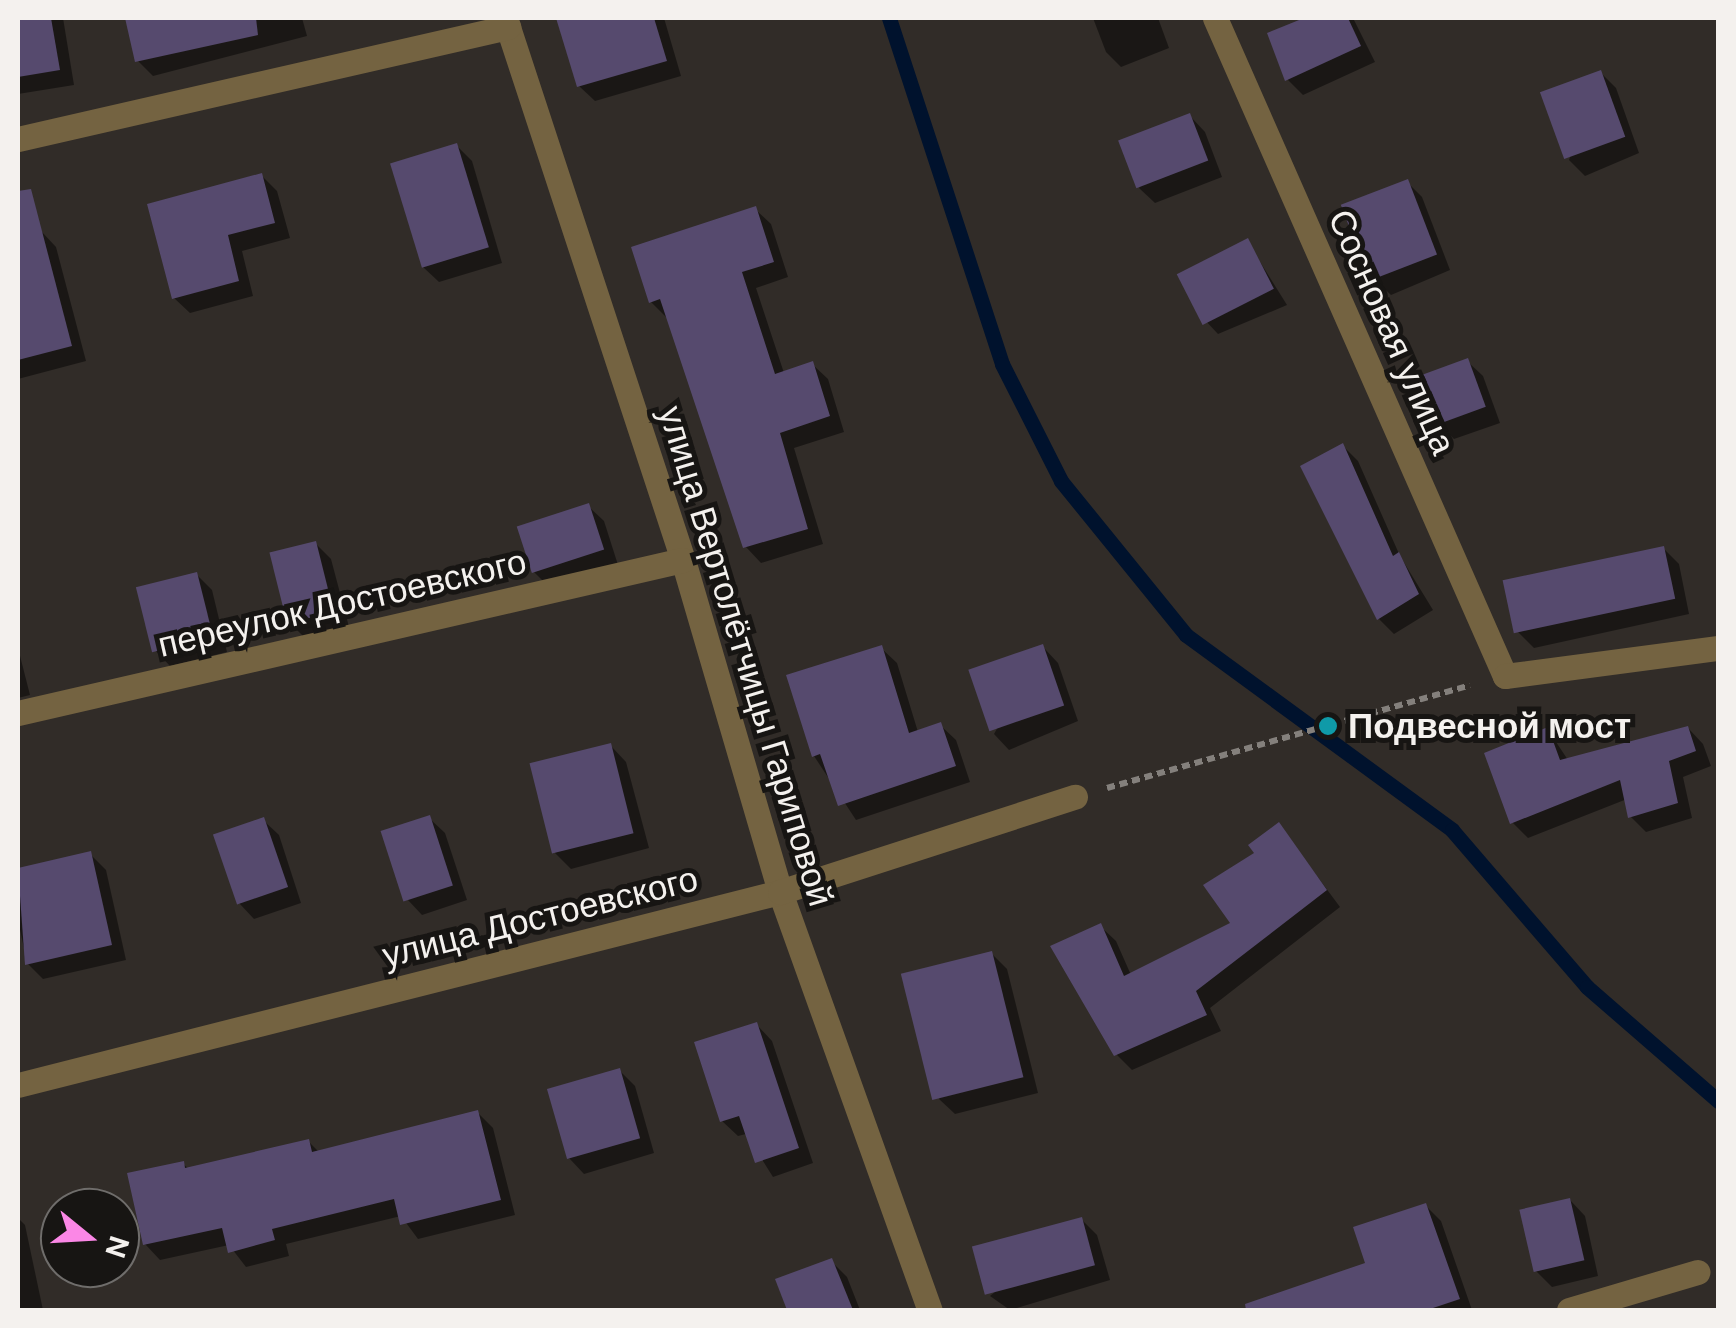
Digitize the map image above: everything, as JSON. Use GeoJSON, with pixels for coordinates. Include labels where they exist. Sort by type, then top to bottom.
{"type":"FeatureCollection","features":[{"type":"Feature","properties":{"kind":"street","name":"Сосновая улица"},"geometry":{"type":"LineString","coordinates":[[1214,18],[1505,676]]}},
{"type":"Feature","properties":{"kind":"street"},"geometry":{"type":"LineString","coordinates":[[18,139],[507,22]]}},
{"type":"Feature","properties":{"kind":"street","name":"улица Вертолётчицы Гариповой"},"geometry":{"type":"LineString","coordinates":[[507,22],[683,560],[780,892],[930,1310]]}},
{"type":"Feature","properties":{"kind":"street","name":"переулок Достоевского"},"geometry":{"type":"LineString","coordinates":[[18,713],[683,560]]}},
{"type":"Feature","properties":{"kind":"street"},"geometry":{"type":"LineString","coordinates":[[1505,676],[1718,648]]}},
{"type":"Feature","properties":{"kind":"street","name":"улица Достоевского"},"geometry":{"type":"LineString","coordinates":[[18,1085],[780,892],[1075,798]]}},
{"type":"Feature","properties":{"kind":"street"},"geometry":{"type":"LineString","coordinates":[[1569,1310],[1697,1272]]}},
{"type":"Feature","properties":{"kind":"path"},"geometry":{"type":"LineString","coordinates":[[1075,798],[1505,676]]}},
{"type":"Feature","properties":{"kind":"building"},"geometry":{"type":"Polygon","coordinates":[[[18,18],[51,18],[60,70],[18,77],[18,18]]]}},
{"type":"Feature","properties":{"kind":"building"},"geometry":{"type":"Polygon","coordinates":[[[125,18],[256,18],[258,35],[135,62],[125,18]]]}},
{"type":"Feature","properties":{"kind":"building"},"geometry":{"type":"Polygon","coordinates":[[[556,18],[654,18],[667,61],[577,87],[556,18]]]}},
{"type":"Feature","properties":{"kind":"building"},"geometry":{"type":"Polygon","coordinates":[[[1304,18],[1348,18],[1361,46],[1285,81],[1267,33],[1304,18]]]}},
{"type":"Feature","properties":{"kind":"building"},"geometry":{"type":"Polygon","coordinates":[[[1601,70],[1625,137],[1564,159],[1540,92],[1601,70]]]}},
{"type":"Feature","properties":{"kind":"building"},"geometry":{"type":"Polygon","coordinates":[[[1190,113],[1208,161],[1136,188],[1118,141],[1190,113]]]}},
{"type":"Feature","properties":{"kind":"building"},"geometry":{"type":"Polygon","coordinates":[[[457,143],[489,247],[422,268],[390,163],[457,143]]]}},
{"type":"Feature","properties":{"kind":"building"},"geometry":{"type":"Polygon","coordinates":[[[262,173],[275,223],[228,235],[239,281],[172,299],[147,204],[262,173]]]}},
{"type":"Feature","properties":{"kind":"building"},"geometry":{"type":"Polygon","coordinates":[[[1408,179],[1437,255],[1370,280],[1341,205],[1408,179]]]}},
{"type":"Feature","properties":{"kind":"building"},"geometry":{"type":"Polygon","coordinates":[[[31,189],[72,346],[18,360],[18,191],[31,189]]]}},
{"type":"Feature","properties":{"kind":"building"},"geometry":{"type":"Polygon","coordinates":[[[756,206],[774,262],[742,272],[775,374],[813,361],[830,416],[780,433],[808,529],[743,548],[660,299],[649,303],[631,247],[756,206]]]}},
{"type":"Feature","properties":{"kind":"building"},"geometry":{"type":"Polygon","coordinates":[[[1248,238],[1274,289],[1203,325],[1177,274],[1248,238]]]}},
{"type":"Feature","properties":{"kind":"building"},"geometry":{"type":"Polygon","coordinates":[[[1468,358],[1486,407],[1436,425],[1418,376],[1468,358]]]}},
{"type":"Feature","properties":{"kind":"building"},"geometry":{"type":"Polygon","coordinates":[[[1343,443],[1393,556],[1399,552],[1419,594],[1377,620],[1300,466],[1343,443]]]}},
{"type":"Feature","properties":{"kind":"building"},"geometry":{"type":"Polygon","coordinates":[[[589,503],[604,550],[532,573],[517,526],[589,503]]]}},
{"type":"Feature","properties":{"kind":"building"},"geometry":{"type":"Polygon","coordinates":[[[316,541],[334,612],[287,623],[269,553],[316,541]]]}},
{"type":"Feature","properties":{"kind":"building"},"geometry":{"type":"Polygon","coordinates":[[[1664,546],[1675,599],[1514,633],[1503,580],[1664,546]]]}},
{"type":"Feature","properties":{"kind":"building"},"geometry":{"type":"Polygon","coordinates":[[[197,572],[213,637],[152,652],[136,587],[197,572]]]}},
{"type":"Feature","properties":{"kind":"building"},"geometry":{"type":"Polygon","coordinates":[[[1043,644],[1064,705],[989,731],[968,670],[1043,644]]]}},
{"type":"Feature","properties":{"kind":"building"},"geometry":{"type":"Polygon","coordinates":[[[882,645],[909,733],[941,722],[956,766],[838,806],[820,754],[812,757],[786,675],[882,645]]]}},
{"type":"Feature","properties":{"kind":"building"},"geometry":{"type":"Polygon","coordinates":[[[1688,726],[1696,751],[1669,761],[1678,803],[1628,818],[1620,780],[1510,824],[1484,753],[1548,727],[1560,760],[1688,726]]]}},
{"type":"Feature","properties":{"kind":"building"},"geometry":{"type":"Polygon","coordinates":[[[611,743],[633,833],[552,854],[529,763],[611,743]]]}},
{"type":"Feature","properties":{"kind":"building"},"geometry":{"type":"Polygon","coordinates":[[[430,815],[453,885],[403,901],[381,831],[430,815]]]}},
{"type":"Feature","properties":{"kind":"building"},"geometry":{"type":"Polygon","coordinates":[[[264,817],[288,887],[237,905],[213,835],[264,817]]]}},
{"type":"Feature","properties":{"kind":"building"},"geometry":{"type":"Polygon","coordinates":[[[1279,822],[1327,890],[1196,991],[1207,1015],[1114,1056],[1050,946],[1101,923],[1124,976],[1230,923],[1203,885],[1254,853],[1248,845],[1279,822]]]}},
{"type":"Feature","properties":{"kind":"building"},"geometry":{"type":"Polygon","coordinates":[[[91,851],[112,945],[25,965],[18,868],[91,851]]]}},
{"type":"Feature","properties":{"kind":"building"},"geometry":{"type":"Polygon","coordinates":[[[992,951],[1023,1077],[932,1100],[901,974],[992,951]]]}},
{"type":"Feature","properties":{"kind":"building"},"geometry":{"type":"Polygon","coordinates":[[[757,1022],[799,1148],[755,1163],[739,1116],[720,1122],[694,1042],[757,1022]]]}},
{"type":"Feature","properties":{"kind":"building"},"geometry":{"type":"Polygon","coordinates":[[[620,1068],[640,1138],[567,1159],[547,1089],[620,1068]]]}},
{"type":"Feature","properties":{"kind":"building"},"geometry":{"type":"Polygon","coordinates":[[[478,1110],[501,1200],[400,1225],[394,1199],[272,1229],[275,1240],[228,1253],[222,1228],[143,1245],[140,1188],[130,1188],[127,1173],[184,1161],[185,1168],[309,1139],[312,1152],[478,1110]]]}},
{"type":"Feature","properties":{"kind":"building"},"geometry":{"type":"Polygon","coordinates":[[[1570,1198],[1584,1260],[1534,1272],[1519,1210],[1570,1198]]]}},
{"type":"Feature","properties":{"kind":"building"},"geometry":{"type":"Polygon","coordinates":[[[1426,1203],[1460,1299],[1427,1310],[1246,1310],[1245,1304],[1365,1263],[1353,1227],[1426,1203]]]}},
{"type":"Feature","properties":{"kind":"building"},"geometry":{"type":"Polygon","coordinates":[[[1082,1217],[1095,1265],[985,1295],[972,1247],[1082,1217]]]}},
{"type":"Feature","properties":{"kind":"building"},"geometry":{"type":"Polygon","coordinates":[[[832,1258],[853,1310],[787,1310],[775,1279],[832,1258]]]}},
{"type":"Feature","properties":{"kind":"waterway"},"geometry":{"type":"LineString","coordinates":[[889,18],[1002,364],[1061,481],[1186,635],[1452,830],[1587,987],[1718,1101]]}},
{"type":"Feature","properties":{"kind":"place","name":"Подвесной мост"},"geometry":{"type":"Point","coordinates":[1328,726]}}]}
